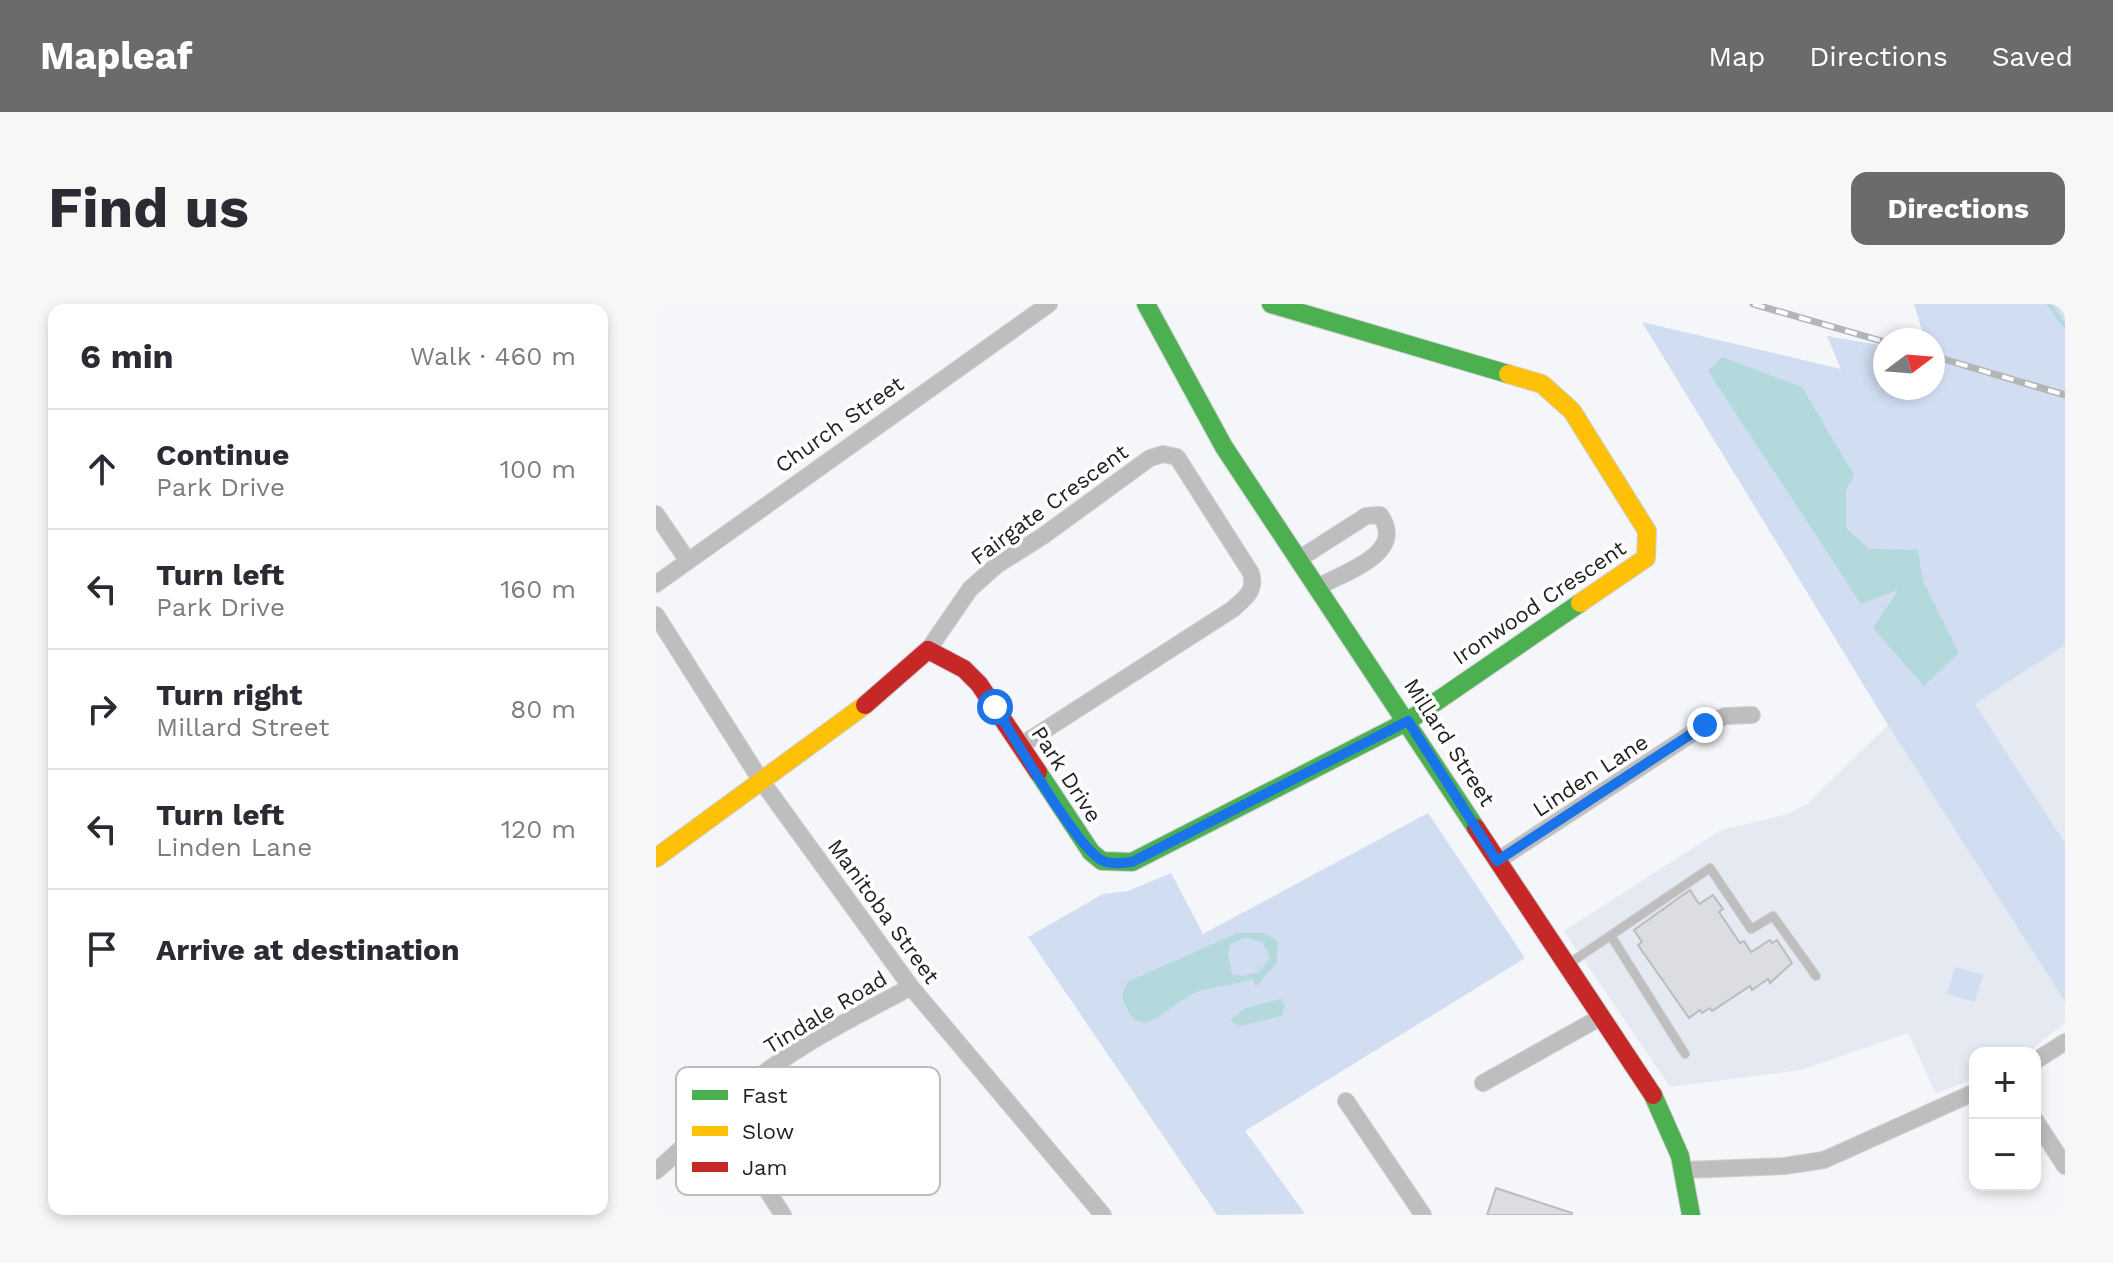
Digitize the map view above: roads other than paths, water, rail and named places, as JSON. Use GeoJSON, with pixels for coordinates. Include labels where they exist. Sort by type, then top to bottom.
{"type":"FeatureCollection","features":[{"type":"Feature","properties":{"kind":"street","name":"Church Street"},"geometry":{"type":"LineString","coordinates":[[656,584],[1049,304]]}},
{"type":"Feature","properties":{"kind":"street","name":"Millard Street"},"geometry":{"type":"LineString","coordinates":[[1146,304],[1216,434],[1408,721],[1667,1120],[1685,1170],[1691,1215]]}},
{"type":"Feature","properties":{"kind":"street","name":"Ironwood Crescent"},"geometry":{"type":"LineString","coordinates":[[1271,304],[1542,384],[1572,411],[1647,531],[1646,558],[1408,721]]}},
{"type":"Feature","properties":{"kind":"street","name":"Fairgate Crescent"},"geometry":{"type":"LineString","coordinates":[[928,650],[970,589],[997,565],[1043,536],[1150,458],[1163,454],[1177,457],[1251,573],[1253,583],[1250,594],[1233,609],[1020,746]]}},
{"type":"Feature","properties":{"kind":"street"},"geometry":{"type":"LineString","coordinates":[[656,514],[688,561]]}},
{"type":"Feature","properties":{"kind":"street"},"geometry":{"type":"LineString","coordinates":[[1299,559],[1366,516],[1380,515],[1390,528],[1389,541],[1381,551],[1318,587]]}},
{"type":"Feature","properties":{"kind":"street","name":"Manitoba Street"},"geometry":{"type":"LineString","coordinates":[[656,615],[760,779],[911,987],[1103,1215]]}},
{"type":"Feature","properties":{"kind":"street"},"geometry":{"type":"LineString","coordinates":[[656,858],[760,779],[878,696],[928,650]]}},
{"type":"Feature","properties":{"kind":"street","name":"Park Drive"},"geometry":{"type":"LineString","coordinates":[[928,650],[949,659],[971,677],[1091,852],[1102,861],[1117,864],[1132,862],[1408,721]]}},
{"type":"Feature","properties":{"kind":"street","name":"Linden Lane"},"geometry":{"type":"LineString","coordinates":[[1497,861],[1705,725],[1725,716],[1752,715]]}},
{"type":"Feature","properties":{"kind":"street","name":"Tindale Road"},"geometry":{"type":"LineString","coordinates":[[774,1067],[797,1050],[911,987]]}},
{"type":"Feature","properties":{"kind":"street"},"geometry":{"type":"LineString","coordinates":[[1483,1083],[1601,1017]]}},
{"type":"Feature","properties":{"kind":"street"},"geometry":{"type":"LineString","coordinates":[[2041,1057],[2065,1042]]}},
{"type":"Feature","properties":{"kind":"street"},"geometry":{"type":"LineString","coordinates":[[1685,1170],[1784,1166],[1824,1160],[1969,1095]]}},
{"type":"Feature","properties":{"kind":"street"},"geometry":{"type":"LineString","coordinates":[[1346,1101],[1423,1215]]}},
{"type":"Feature","properties":{"kind":"street"},"geometry":{"type":"LineString","coordinates":[[2041,1129],[2065,1166]]}},
{"type":"Feature","properties":{"kind":"street","name":"Tindale Road"},"geometry":{"type":"LineString","coordinates":[[656,1171],[676,1153]]}},
{"type":"Feature","properties":{"kind":"street"},"geometry":{"type":"LineString","coordinates":[[770,1195],[783,1215]]}},
{"type":"Feature","properties":{"kind":"lane"},"geometry":{"type":"LineString","coordinates":[[1567,965],[1710,868],[1751,929],[1773,916],[1816,976]]}},
{"type":"Feature","properties":{"kind":"lane"},"geometry":{"type":"LineString","coordinates":[[1611,936],[1685,1054]]}},
{"type":"Feature","properties":{"kind":"waterway"},"geometry":{"type":"LineString","coordinates":[[2049,304],[2065,326]]}},
{"type":"Feature","properties":{"kind":"railway"},"geometry":{"type":"LineString","coordinates":[[1753,304],[1873,339]]}},
{"type":"Feature","properties":{"kind":"railway"},"geometry":{"type":"LineString","coordinates":[[1945,360],[2065,395]]}}]}
